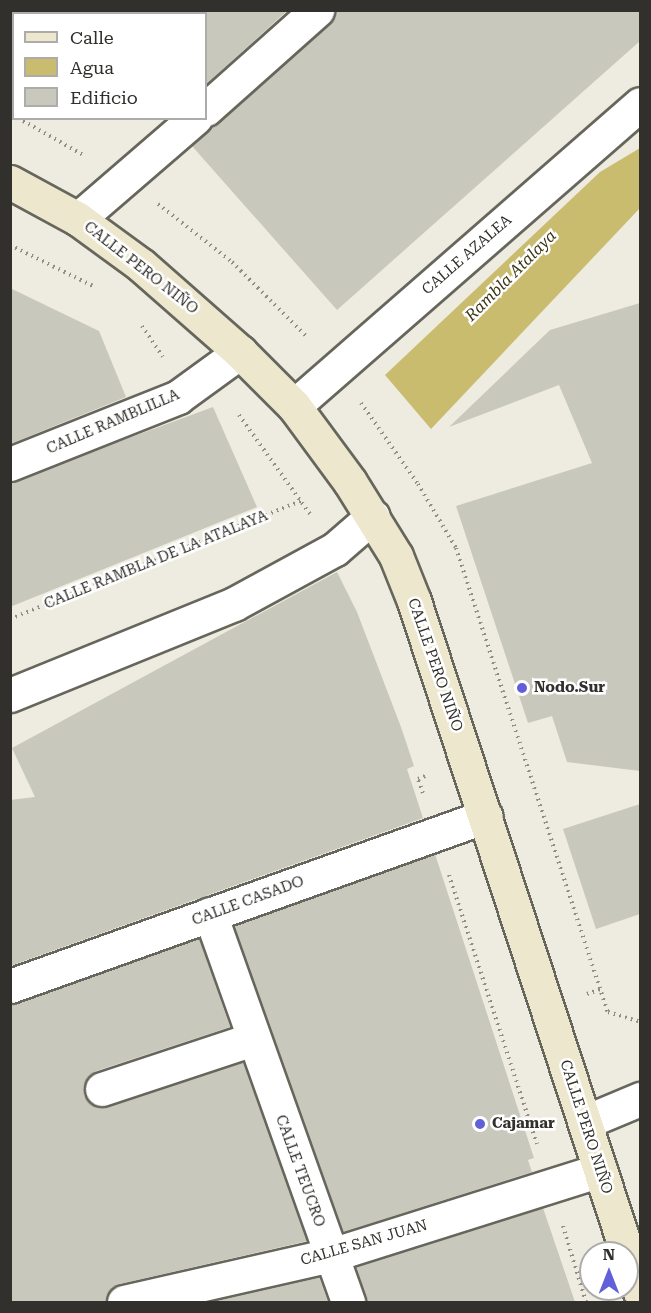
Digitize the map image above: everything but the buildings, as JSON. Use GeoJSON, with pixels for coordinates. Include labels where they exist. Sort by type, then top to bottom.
{"type":"FeatureCollection","features":[{"type":"Feature","properties":{"kind":"street"},"geometry":{"type":"LineString","coordinates":[[207,108],[317,10]]}},
{"type":"Feature","properties":{"kind":"street","name":"CALLE AZALEA"},"geometry":{"type":"LineString","coordinates":[[294,406],[640,104]]}},
{"type":"Feature","properties":{"kind":"street"},"geometry":{"type":"LineString","coordinates":[[78,219],[193,120]]}},
{"type":"Feature","properties":{"kind":"street","name":"CALLE PERO NIÑO"},"geometry":{"type":"LineString","coordinates":[[10,182],[78,219],[173,291],[240,351],[294,406],[373,516],[414,601],[640,1292]]}},
{"type":"Feature","properties":{"kind":"street","name":"CALLE RAMBLILLA"},"geometry":{"type":"LineString","coordinates":[[10,464],[178,397],[240,351]]}},
{"type":"Feature","properties":{"kind":"street"},"geometry":{"type":"LineString","coordinates":[[10,695],[234,604],[335,549],[373,516]]}},
{"type":"Feature","properties":{"kind":"street","name":"CALLE CASADO"},"geometry":{"type":"LineString","coordinates":[[10,986],[486,816]]}},
{"type":"Feature","properties":{"kind":"street","name":"CALLE TEUCRO"},"geometry":{"type":"LineString","coordinates":[[210,914],[252,1040],[348,1302]]}},
{"type":"Feature","properties":{"kind":"street"},"geometry":{"type":"LineString","coordinates":[[102,1089],[252,1040]]}},
{"type":"Feature","properties":{"kind":"street"},"geometry":{"type":"LineString","coordinates":[[585,1122],[640,1099]]}},
{"type":"Feature","properties":{"kind":"street","name":"CALLE SAN JUAN"},"geometry":{"type":"LineString","coordinates":[[124,1302],[331,1255],[600,1170]]}},
{"type":"Feature","properties":{"kind":"path","name":"CALLE RAMBLA DE LA ATALAYA"},"geometry":{"type":"LineString","coordinates":[[10,619],[301,501]]}},
{"type":"Feature","properties":{"kind":"path"},"geometry":{"type":"LineString","coordinates":[[465,572],[609,1012],[640,1022]]}},
{"type":"Feature","properties":{"kind":"path"},"geometry":{"type":"LineString","coordinates":[[418,779],[586,1302]]}},
{"type":"Feature","properties":{"kind":"water","name":"Rambla Atalaya"},"geometry":{"type":"Polygon","coordinates":[[[640,148],[640,208],[431,429],[385,375],[600,172],[640,148]]]}},
{"type":"Feature","properties":{"kind":"place","name":"Nodo.Sur"},"geometry":{"type":"Point","coordinates":[522,688]}},
{"type":"Feature","properties":{"kind":"place","name":"Cajamar"},"geometry":{"type":"Point","coordinates":[480,1124]}}]}
